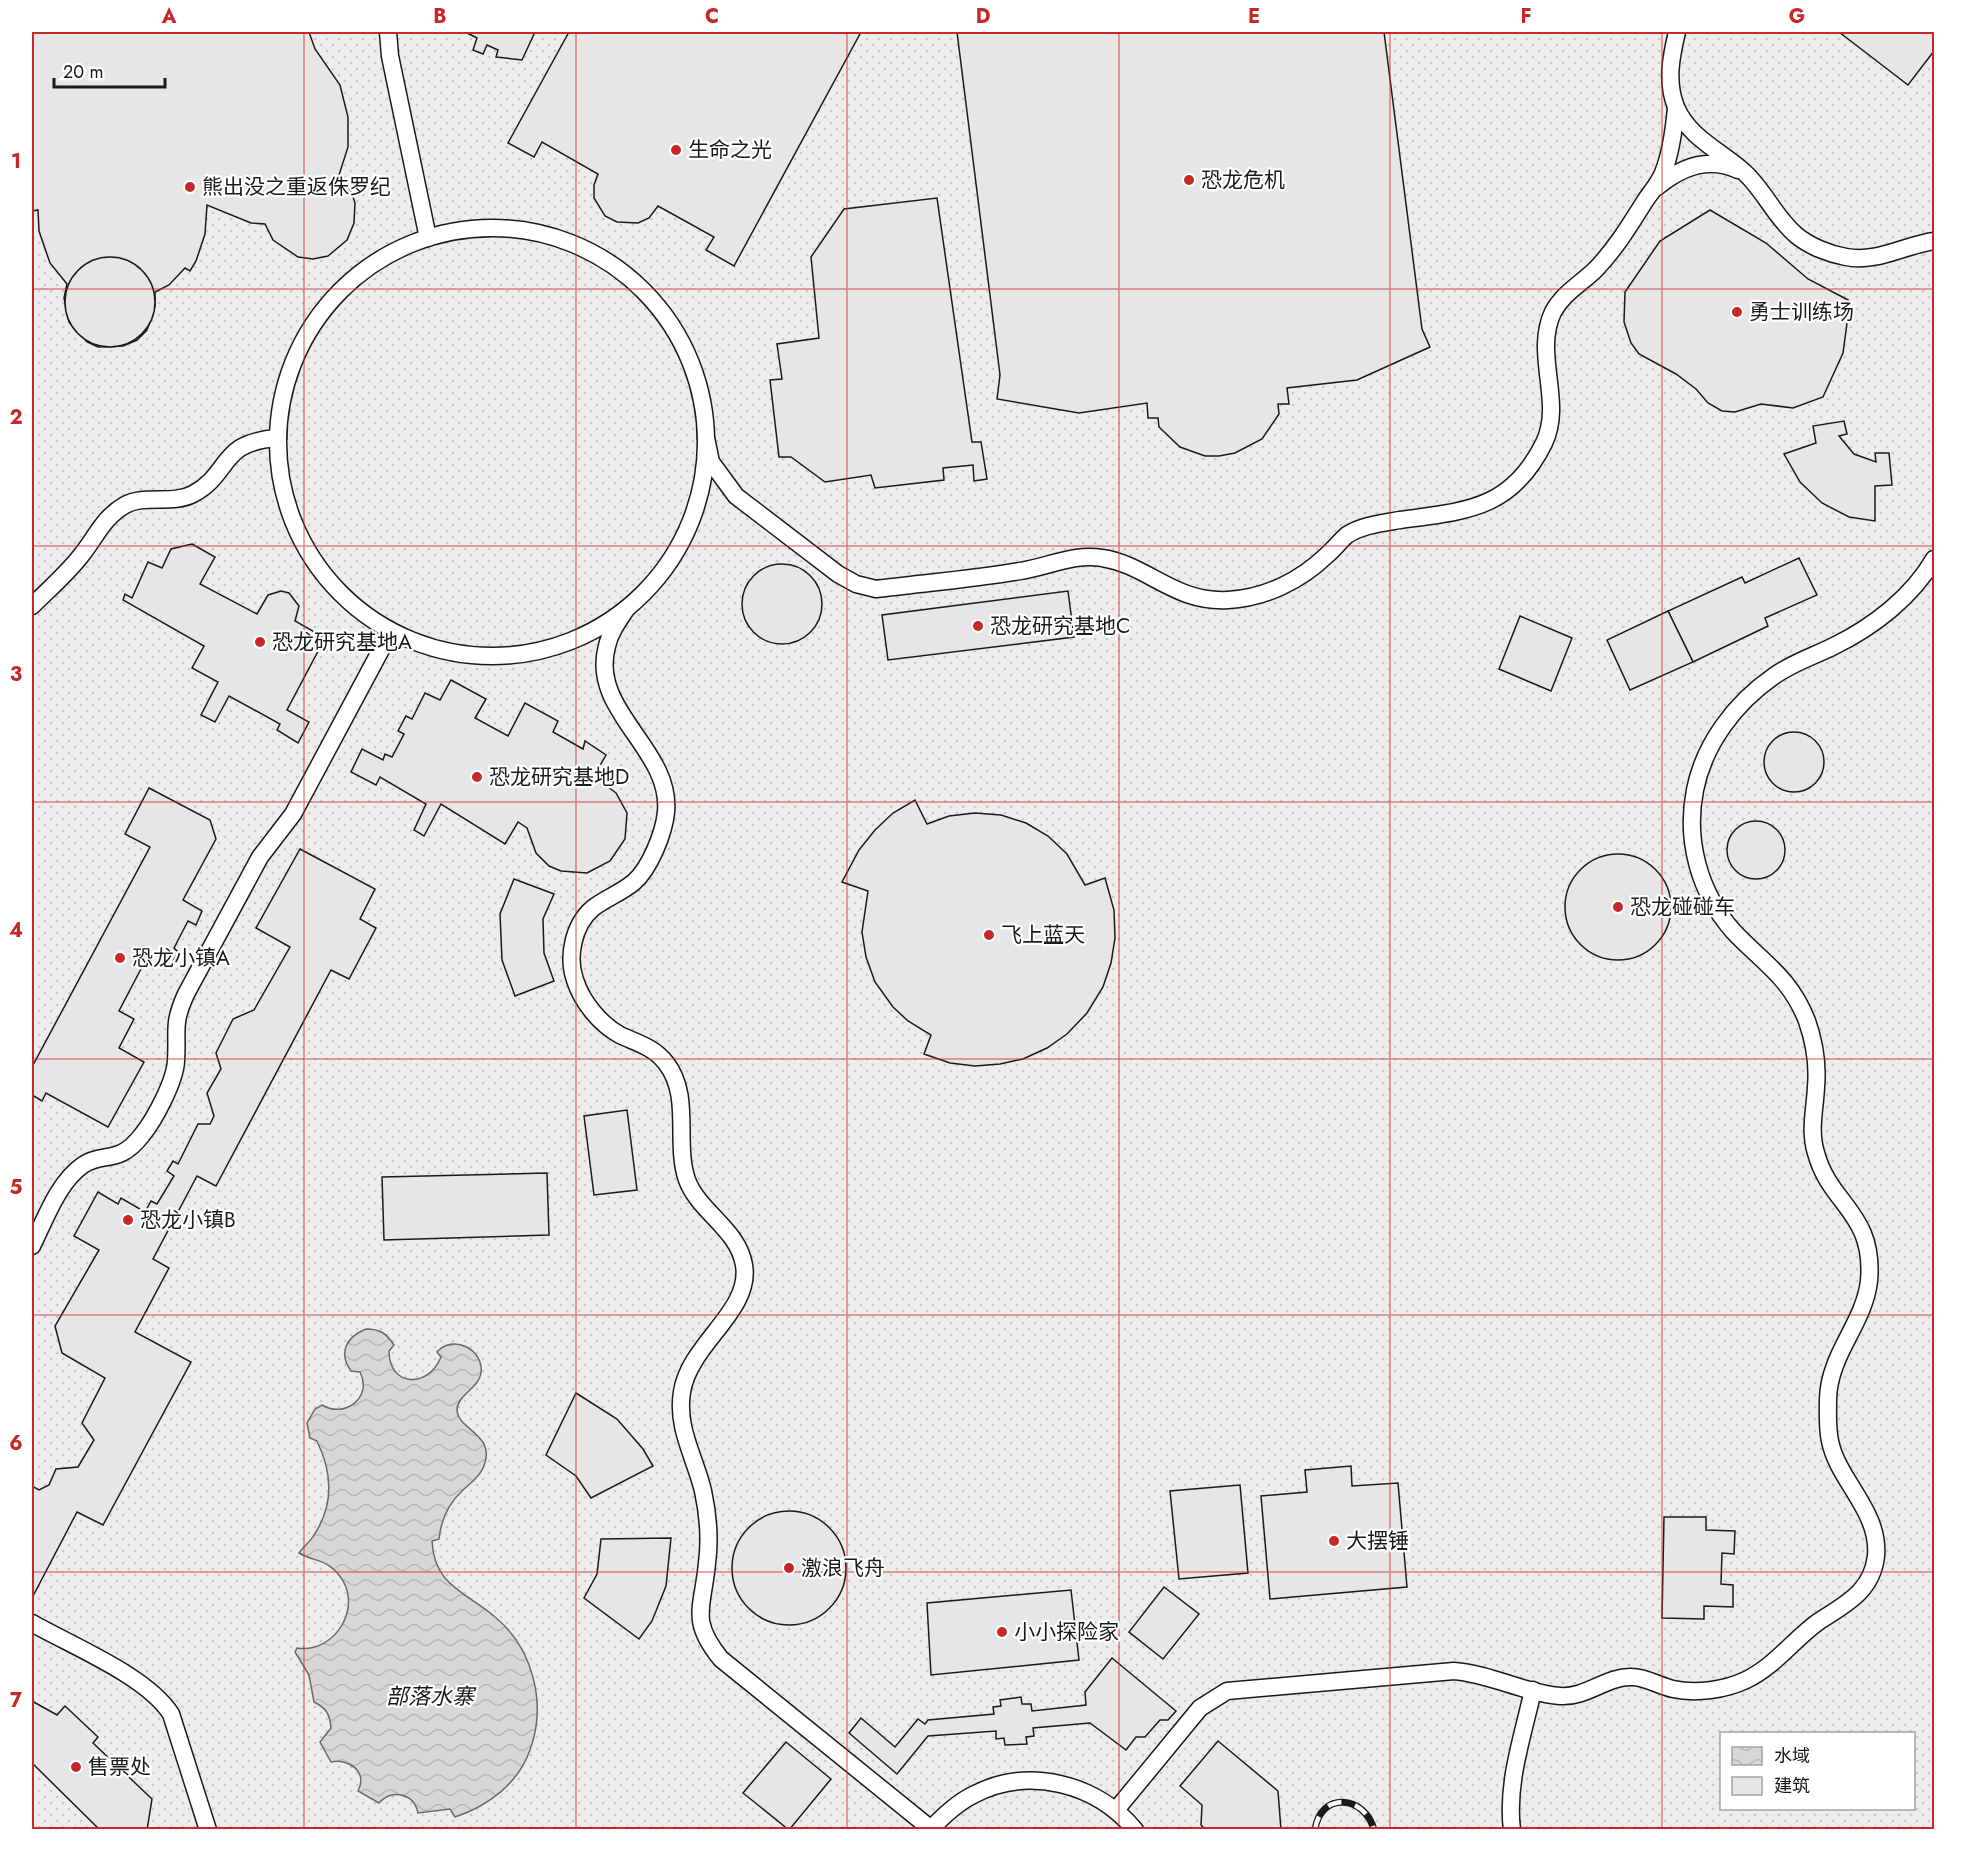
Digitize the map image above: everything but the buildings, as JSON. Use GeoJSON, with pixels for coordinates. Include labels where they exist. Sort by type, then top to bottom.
{"type":"FeatureCollection","features":[{"type":"Feature","properties":{"kind":"lane"},"geometry":{"type":"LineString","coordinates":[[388,32],[390,56],[428,238]]}},
{"type":"Feature","properties":{"kind":"lane"},"geometry":{"type":"LineString","coordinates":[[1677,32],[1670,70],[1671,89],[1676,108],[1687,127],[1747,174],[1781,219],[1798,236],[1822,250],[1847,257],[1871,258],[1927,243],[1935,231]]}},
{"type":"Feature","properties":{"kind":"lane"},"geometry":{"type":"LineString","coordinates":[[706,438],[704,473],[696,508],[683,540],[664,571],[641,597],[613,620],[583,637],[550,649],[515,656],[479,656],[444,651],[410,640],[392,631],[350,603],[326,578],[306,548],[291,516],[281,482],[278,438],[279,411],[287,377],[300,344],[319,315],[342,288],[369,266],[400,248],[428,238],[468,229],[504,229],[539,233],[573,245],[604,261],[633,282],[658,307],[677,336],[692,368],[702,403],[711,462],[735,496],[823,564],[856,584],[876,589],[1023,571],[1052,562],[1100,557],[1123,563],[1173,590],[1201,598],[1227,600],[1256,596],[1305,574],[1347,535],[1373,524],[1468,511],[1493,501],[1516,483],[1545,441],[1550,408],[1545,350],[1546,328],[1555,308],[1568,293],[1589,276],[1618,246],[1663,175],[1673,136],[1676,108]]}},
{"type":"Feature","properties":{"kind":"lane"},"geometry":{"type":"LineString","coordinates":[[1652,191],[1672,174],[1693,165],[1711,163],[1728,165],[1747,174]]}},
{"type":"Feature","properties":{"kind":"lane"},"geometry":{"type":"LineString","coordinates":[[32,606],[83,554],[109,516],[128,503],[192,494],[211,479],[228,457],[243,445],[260,439],[278,438]]}},
{"type":"Feature","properties":{"kind":"lane"},"geometry":{"type":"LineString","coordinates":[[1116,1810],[1200,1708],[1227,1692],[1454,1671],[1473,1673],[1564,1697],[1633,1677],[1674,1689],[1697,1691],[1721,1688],[1744,1681],[1764,1669],[1816,1624],[1852,1601],[1866,1586],[1876,1553],[1873,1532],[1866,1510],[1830,1442],[1828,1420],[1831,1375],[1838,1354],[1862,1310],[1868,1288],[1870,1262],[1865,1238],[1854,1213],[1823,1172],[1816,1154],[1812,1133],[1816,1072],[1808,1023],[1798,1001],[1782,979],[1735,933],[1708,894],[1693,844],[1691,818],[1699,769],[1707,749],[1734,712],[1775,675],[1837,645],[1886,613],[1905,596],[1935,559]]}},
{"type":"Feature","properties":{"kind":"lane"},"geometry":{"type":"LineString","coordinates":[[627,608],[606,647],[608,686],[615,704],[658,770],[665,792],[666,812],[660,835],[647,865],[636,880],[590,911],[578,928],[570,962],[584,1001],[600,1020],[617,1034],[653,1050],[667,1064],[676,1082],[681,1106],[681,1158],[688,1182],[698,1199],[728,1232],[744,1263],[745,1279],[739,1298],[698,1351],[688,1369],[682,1392],[681,1418],[685,1440],[703,1490],[707,1517],[707,1566],[701,1593],[701,1622],[708,1643],[722,1659],[930,1829],[950,1810],[973,1795],[999,1785],[1026,1780],[1053,1782],[1079,1789],[1116,1810],[1135,1830]]}},
{"type":"Feature","properties":{"kind":"lane"},"geometry":{"type":"LineString","coordinates":[[32,1246],[70,1176],[85,1163],[116,1157],[129,1150],[143,1134],[170,1085],[176,1062],[175,1017],[186,994],[260,857],[293,814],[392,631]]}},
{"type":"Feature","properties":{"kind":"lane"},"geometry":{"type":"LineString","coordinates":[[32,1623],[144,1685],[164,1703],[171,1714],[208,1830]]}},
{"type":"Feature","properties":{"kind":"lane"},"geometry":{"type":"LineString","coordinates":[[1512,1830],[1509,1807],[1513,1778],[1533,1690]]}},
{"type":"Feature","properties":{"kind":"shaded area"},"geometry":{"type":"Polygon","coordinates":[[[32,32],[1934,32],[1934,1829],[32,1830],[32,32]]]}},
{"type":"Feature","properties":{"kind":"water","name":"部落水寨"},"geometry":{"type":"Polygon","coordinates":[[[366,1329],[379,1331],[391,1341],[394,1345],[389,1351],[395,1372],[410,1380],[427,1375],[441,1357],[437,1352],[451,1344],[459,1344],[473,1351],[481,1364],[479,1378],[460,1400],[457,1410],[464,1423],[482,1440],[486,1457],[479,1475],[457,1496],[446,1513],[439,1539],[432,1541],[434,1556],[445,1578],[495,1617],[519,1644],[533,1678],[537,1714],[530,1750],[518,1773],[490,1800],[455,1817],[450,1809],[418,1813],[412,1801],[402,1795],[390,1796],[379,1803],[358,1791],[361,1778],[359,1772],[350,1764],[331,1762],[320,1742],[331,1728],[330,1719],[327,1712],[314,1702],[309,1675],[295,1652],[297,1648],[311,1648],[324,1643],[342,1625],[347,1613],[346,1587],[339,1575],[324,1563],[299,1553],[320,1524],[328,1500],[329,1488],[322,1453],[317,1441],[310,1438],[307,1423],[315,1409],[322,1405],[331,1409],[339,1409],[348,1407],[360,1397],[363,1381],[360,1372],[351,1371],[345,1358],[345,1352],[353,1336],[366,1329]]]}},
{"type":"Feature","properties":{"kind":"railway"},"geometry":{"type":"LineString","coordinates":[[1315,1830],[1319,1817],[1325,1809],[1343,1802],[1353,1804],[1362,1810],[1369,1818],[1374,1830]]}},
{"type":"Feature","properties":{"kind":"place","name":"生命之光"},"geometry":{"type":"Point","coordinates":[676,150]}},
{"type":"Feature","properties":{"kind":"place","name":"恐龙危机"},"geometry":{"type":"Point","coordinates":[1189,180]}},
{"type":"Feature","properties":{"kind":"place","name":"熊出没之重返侏罗纪"},"geometry":{"type":"Point","coordinates":[190,187]}},
{"type":"Feature","properties":{"kind":"place","name":"勇士训练场"},"geometry":{"type":"Point","coordinates":[1737,312]}},
{"type":"Feature","properties":{"kind":"place","name":"恐龙研究基地C"},"geometry":{"type":"Point","coordinates":[978,626]}},
{"type":"Feature","properties":{"kind":"place","name":"恐龙研究基地A"},"geometry":{"type":"Point","coordinates":[260,642]}},
{"type":"Feature","properties":{"kind":"place","name":"恐龙研究基地D"},"geometry":{"type":"Point","coordinates":[477,777]}},
{"type":"Feature","properties":{"kind":"place","name":"恐龙碰碰车"},"geometry":{"type":"Point","coordinates":[1618,907]}},
{"type":"Feature","properties":{"kind":"place","name":"飞上蓝天"},"geometry":{"type":"Point","coordinates":[989,935]}},
{"type":"Feature","properties":{"kind":"place","name":"恐龙小镇A"},"geometry":{"type":"Point","coordinates":[120,958]}},
{"type":"Feature","properties":{"kind":"place","name":"恐龙小镇B"},"geometry":{"type":"Point","coordinates":[128,1220]}},
{"type":"Feature","properties":{"kind":"place","name":"大摆锤"},"geometry":{"type":"Point","coordinates":[1334,1541]}},
{"type":"Feature","properties":{"kind":"place","name":"激浪飞舟"},"geometry":{"type":"Point","coordinates":[789,1568]}},
{"type":"Feature","properties":{"kind":"place","name":"小小探险家"},"geometry":{"type":"Point","coordinates":[1002,1632]}},
{"type":"Feature","properties":{"kind":"place","name":"售票处"},"geometry":{"type":"Point","coordinates":[76,1767]}}]}
